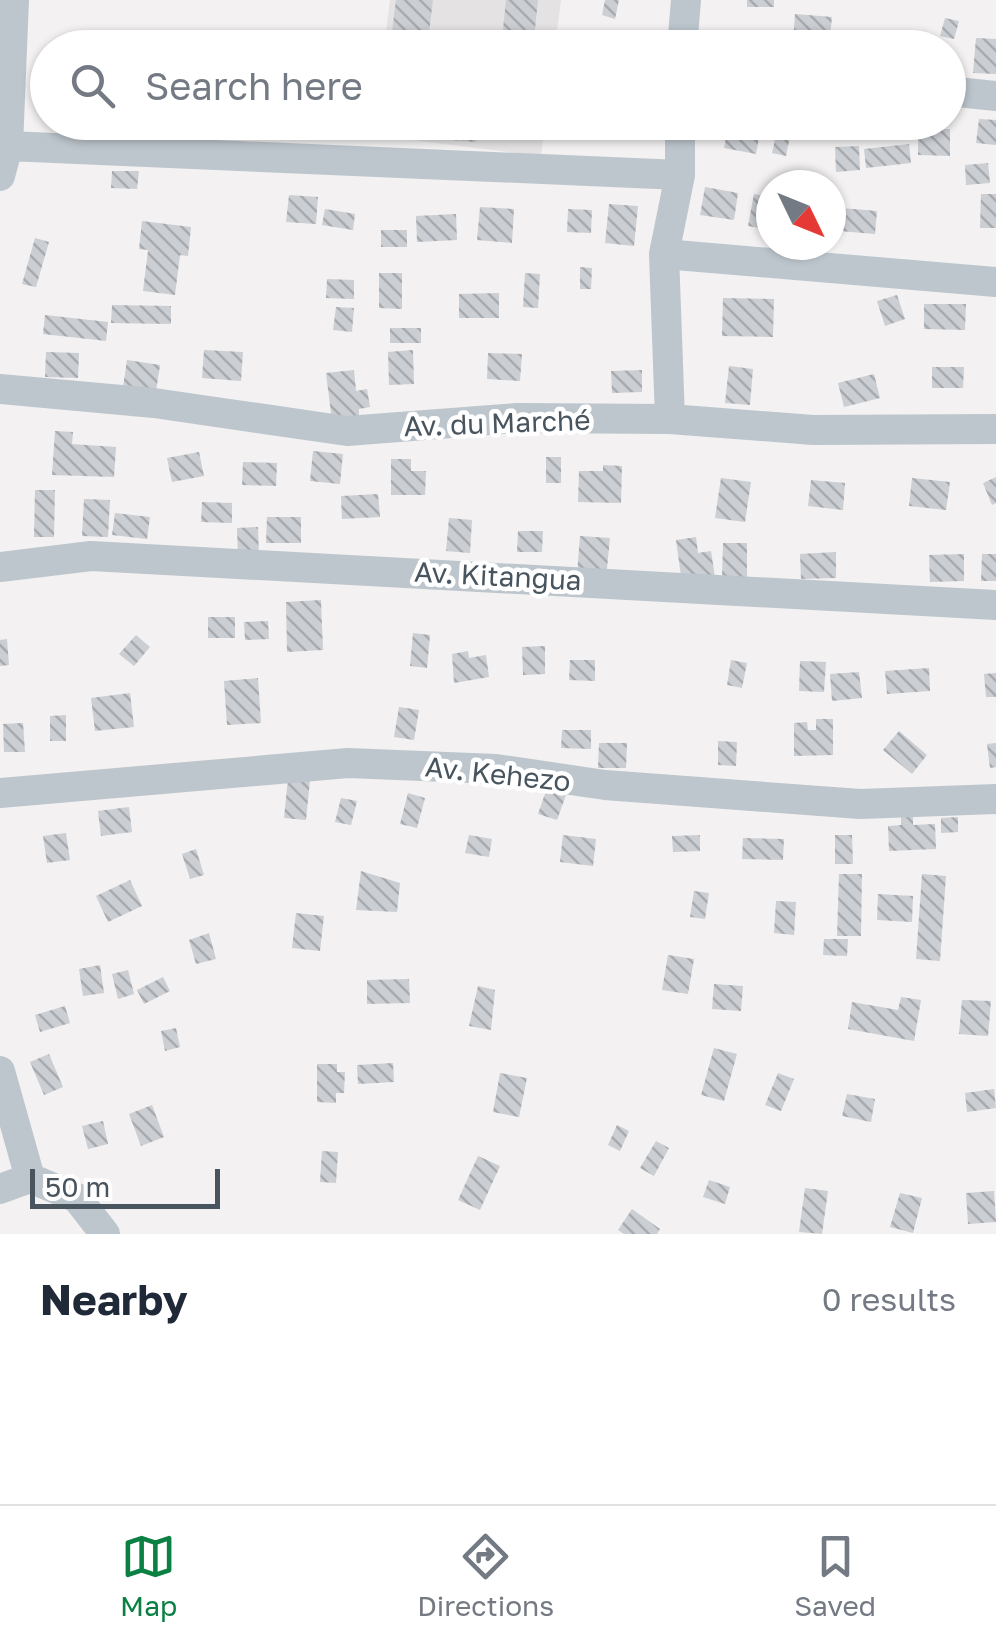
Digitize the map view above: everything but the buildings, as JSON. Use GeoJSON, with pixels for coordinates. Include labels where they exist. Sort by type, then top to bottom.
{"type":"FeatureCollection","features":[{"type":"Feature","properties":{"kind":"street"},"geometry":{"type":"LineString","coordinates":[[684,30],[686,0]]}},
{"type":"Feature","properties":{"kind":"street"},"geometry":{"type":"LineString","coordinates":[[9,11],[4,161],[680,175]]}},
{"type":"Feature","properties":{"kind":"street"},"geometry":{"type":"LineString","coordinates":[[966,93],[996,96]]}},
{"type":"Feature","properties":{"kind":"street"},"geometry":{"type":"LineString","coordinates":[[670,419],[664,254],[680,175],[680,140]]}},
{"type":"Feature","properties":{"kind":"street"},"geometry":{"type":"LineString","coordinates":[[664,254],[996,282]]}},
{"type":"Feature","properties":{"kind":"street","name":"Av. du Marché"},"geometry":{"type":"LineString","coordinates":[[0,388],[154,403],[347,431],[518,418],[670,419],[813,430],[996,429]]}},
{"type":"Feature","properties":{"kind":"street","name":"Av. Kitangua"},"geometry":{"type":"LineString","coordinates":[[0,566],[90,556],[996,606]]}},
{"type":"Feature","properties":{"kind":"street","name":"Av. Kehezo"},"geometry":{"type":"LineString","coordinates":[[0,793],[348,763],[496,769],[605,786],[860,804],[996,799]]}},
{"type":"Feature","properties":{"kind":"street"},"geometry":{"type":"LineString","coordinates":[[0,1071],[30,1178]]}},
{"type":"Feature","properties":{"kind":"street"},"geometry":{"type":"LineString","coordinates":[[0,1190],[30,1178],[77,1198],[105,1234]]}},
{"type":"Feature","properties":{"kind":"shaded area"},"geometry":{"type":"Polygon","coordinates":[[[390,0],[561,0],[557,30],[386,30],[390,0]]]}},
{"type":"Feature","properties":{"kind":"shaded area"},"geometry":{"type":"Polygon","coordinates":[[[412,140],[543,140],[541,156],[412,140]]]}}]}
